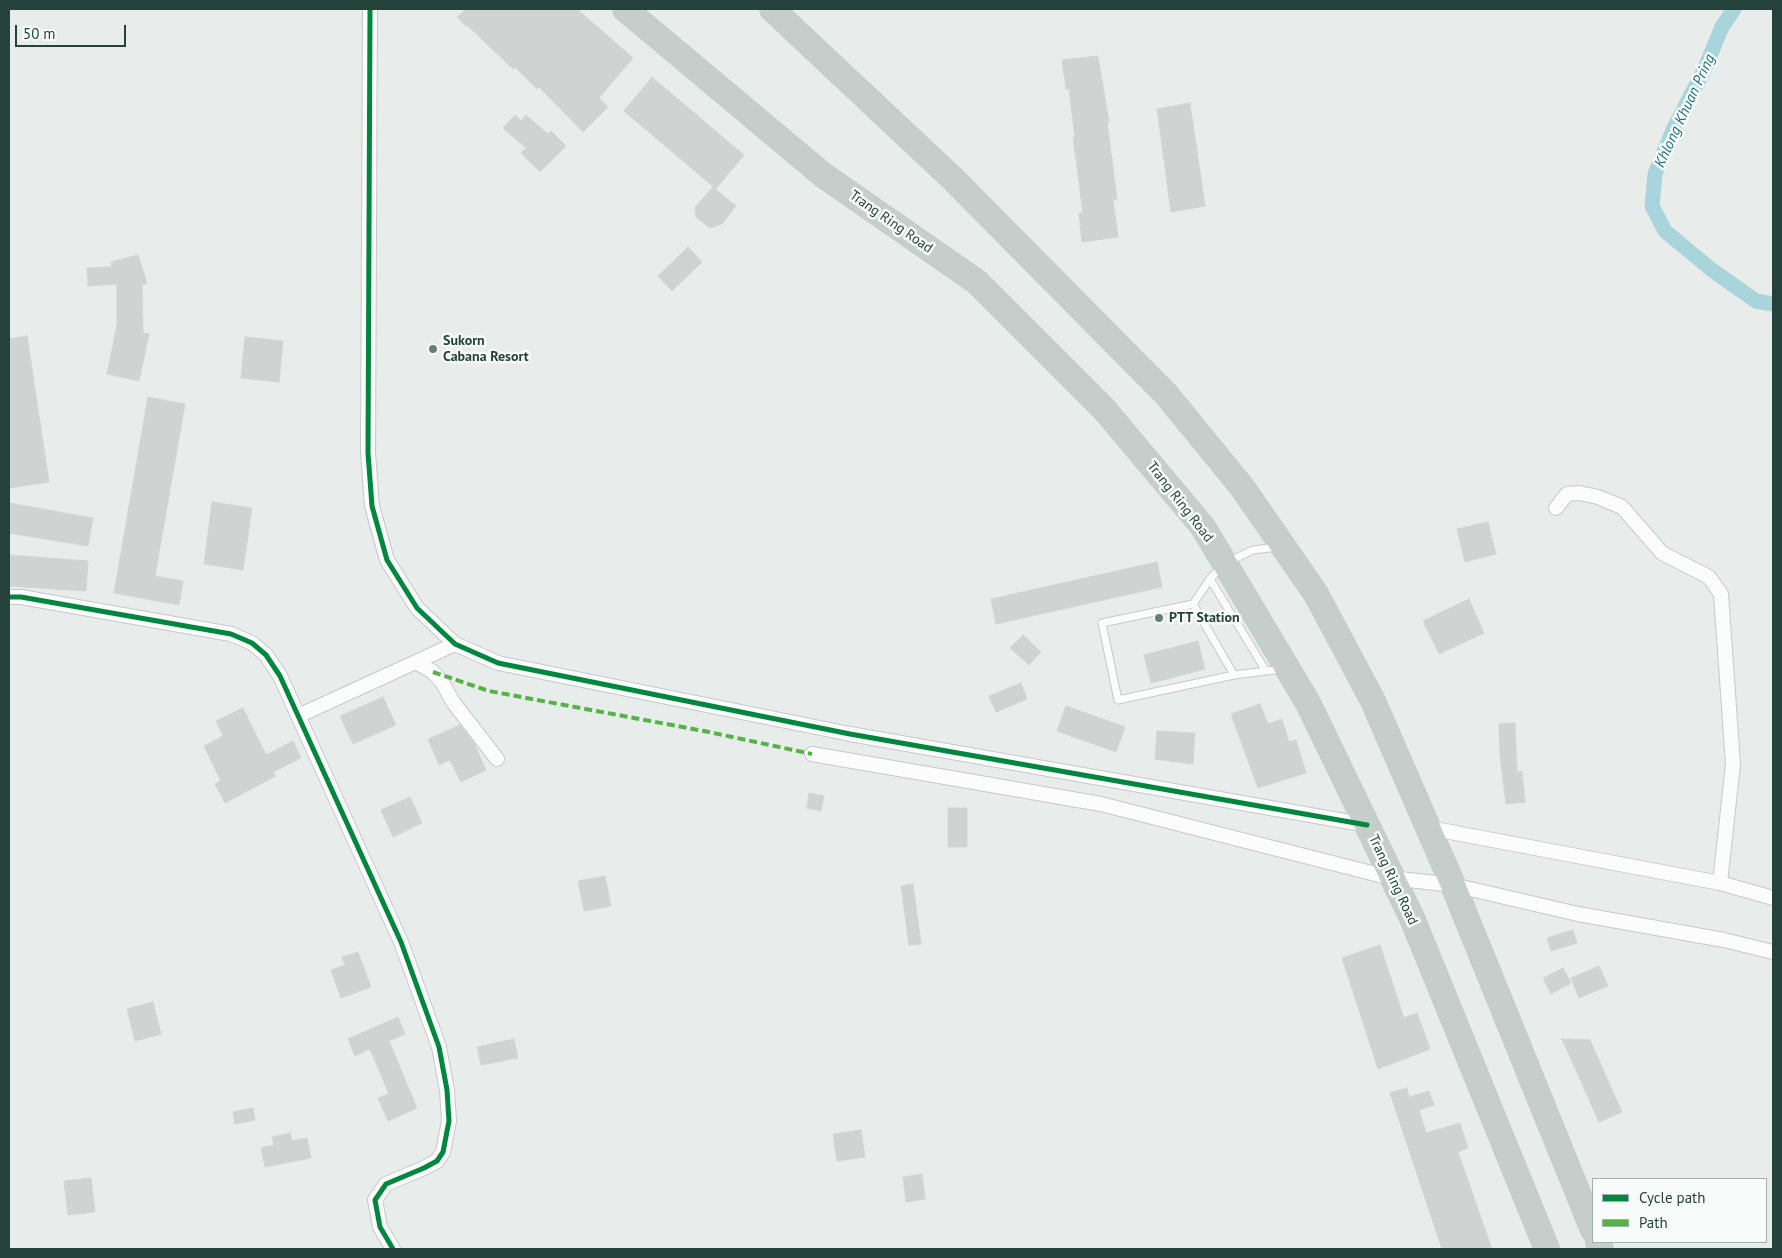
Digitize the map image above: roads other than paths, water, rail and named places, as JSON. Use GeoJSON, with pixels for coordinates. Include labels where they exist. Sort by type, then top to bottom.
{"type":"FeatureCollection","features":[{"type":"Feature","properties":{"kind":"highway","name":"Trang Ring Road"},"geometry":{"type":"LineString","coordinates":[[625,9],[823,175],[977,282],[1104,409],[1202,527],[1217,571],[1277,669],[1308,703],[1412,918],[1548,1249]]}},
{"type":"Feature","properties":{"kind":"highway"},"geometry":{"type":"LineString","coordinates":[[772,9],[952,178],[1166,394],[1242,486],[1316,594],[1373,701],[1429,828],[1592,1228]]}},
{"type":"Feature","properties":{"kind":"street"},"geometry":{"type":"LineString","coordinates":[[370,9],[368,454],[372,506],[387,560],[417,608],[455,644],[498,663],[850,734],[1367,825]]}},
{"type":"Feature","properties":{"kind":"street"},"geometry":{"type":"LineString","coordinates":[[1556,508],[1566,494],[1579,493],[1622,507],[1662,552],[1709,577],[1721,594],[1733,764],[1720,883]]}},
{"type":"Feature","properties":{"kind":"street"},"geometry":{"type":"LineString","coordinates":[[9,596],[230,634],[252,643],[266,655],[280,676],[401,942],[439,1047],[447,1090],[449,1121],[443,1152],[436,1161],[424,1168],[386,1184],[375,1200],[380,1228],[393,1249]]}},
{"type":"Feature","properties":{"kind":"street"},"geometry":{"type":"LineString","coordinates":[[298,716],[455,644]]}},
{"type":"Feature","properties":{"kind":"street"},"geometry":{"type":"LineString","coordinates":[[416,662],[433,672],[442,682],[453,702],[497,759]]}},
{"type":"Feature","properties":{"kind":"street"},"geometry":{"type":"LineString","coordinates":[[812,754],[1101,804],[1391,878],[1453,885],[1578,914],[1724,940],[1773,952]]}},
{"type":"Feature","properties":{"kind":"street"},"geometry":{"type":"LineString","coordinates":[[1429,828],[1720,883],[1773,898]]}},
{"type":"Feature","properties":{"kind":"lane"},"geometry":{"type":"LineString","coordinates":[[1277,669],[1118,700],[1102,623],[1193,604],[1217,571],[1252,550],[1283,546]]}},
{"type":"Feature","properties":{"kind":"lane"},"geometry":{"type":"LineString","coordinates":[[1193,604],[1234,676]]}},
{"type":"Feature","properties":{"kind":"waterway","name":"Khlong Khuan Pring"},"geometry":{"type":"LineString","coordinates":[[1734,9],[1722,27],[1705,68],[1673,130],[1655,174],[1652,206],[1665,231],[1712,270],[1756,301],[1773,304]]}},
{"type":"Feature","properties":{"kind":"place","name":"Sukorn Cabana Resort"},"geometry":{"type":"Point","coordinates":[433,349]}},
{"type":"Feature","properties":{"kind":"place","name":"PTT Station"},"geometry":{"type":"Point","coordinates":[1159,618]}}]}
